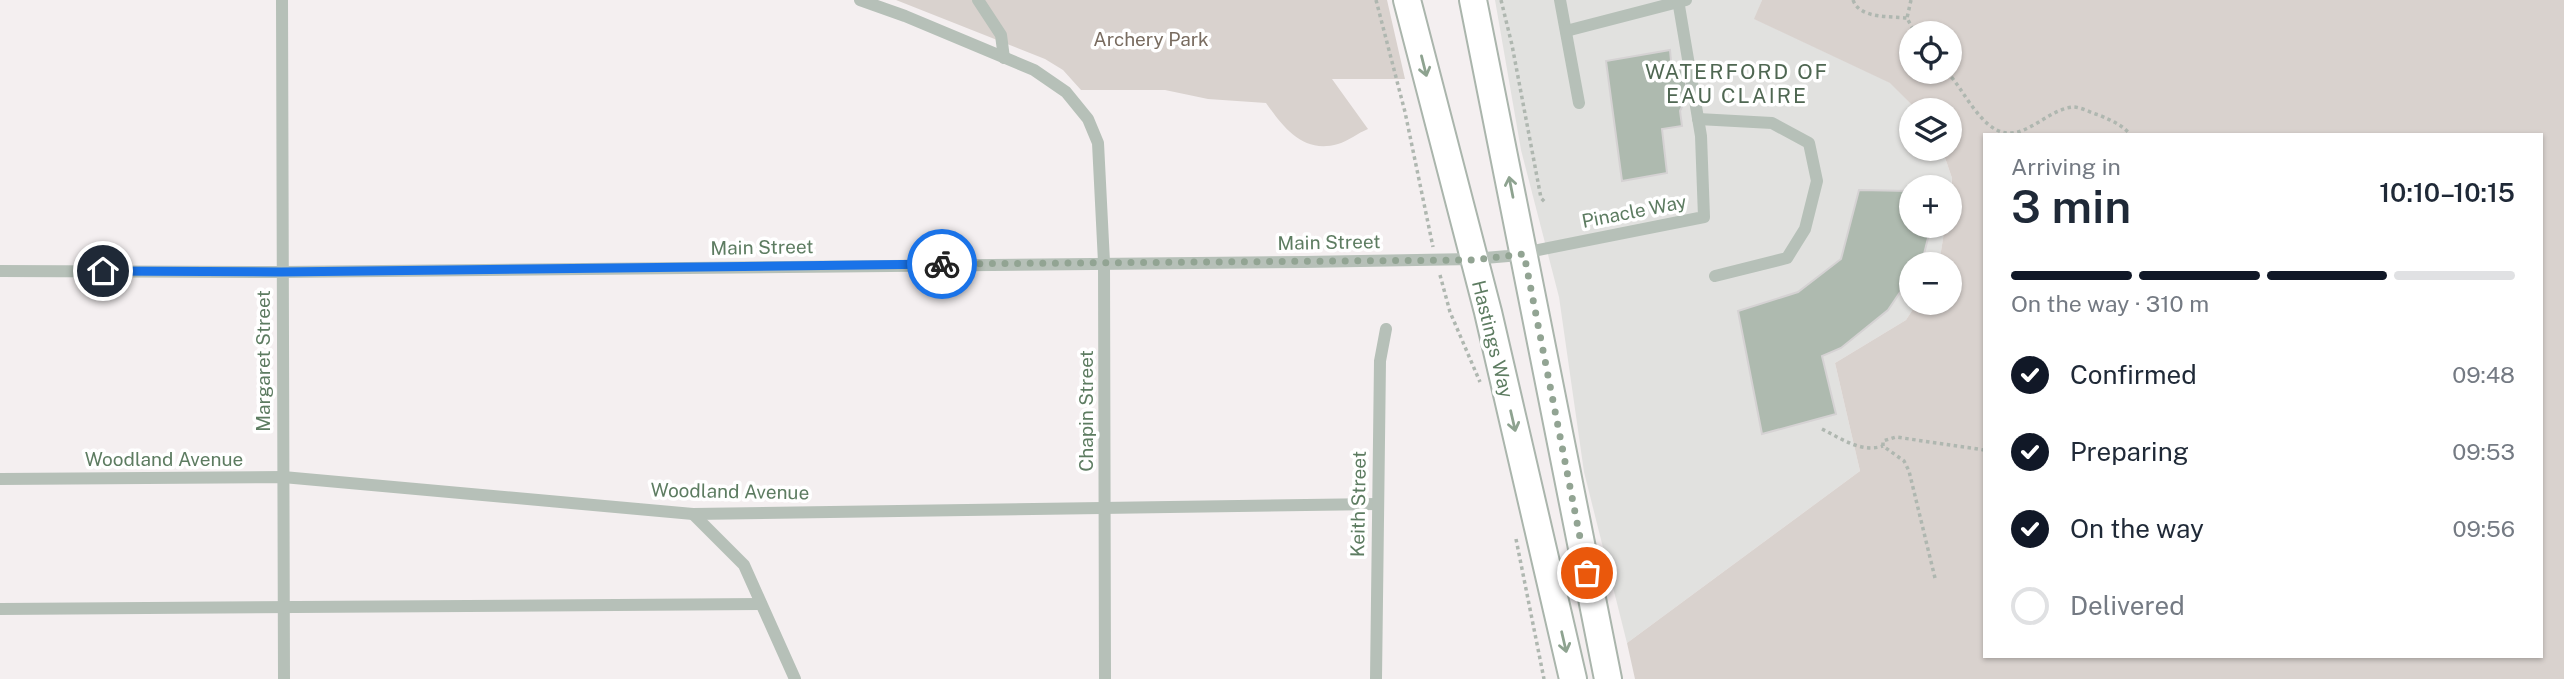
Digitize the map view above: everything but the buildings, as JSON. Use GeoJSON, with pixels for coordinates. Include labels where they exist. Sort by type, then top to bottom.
{"type":"FeatureCollection","features":[{"type":"Feature","properties":{"kind":"main road","name":"Hastings Way"},"geometry":{"type":"LineString","coordinates":[[1407,0],[1488,312],[1573,679]]}},
{"type":"Feature","properties":{"kind":"main road"},"geometry":{"type":"LineString","coordinates":[[1473,0],[1608,679]]}},
{"type":"Feature","properties":{"kind":"street","name":"Margaret Street"},"geometry":{"type":"LineString","coordinates":[[282,0],[284,679]]}},
{"type":"Feature","properties":{"kind":"street"},"geometry":{"type":"LineString","coordinates":[[860,0],[1004,58],[1001,35],[978,0]]}},
{"type":"Feature","properties":{"kind":"street"},"geometry":{"type":"LineString","coordinates":[[1560,0],[1579,103]]}},
{"type":"Feature","properties":{"kind":"street"},"geometry":{"type":"LineString","coordinates":[[1566,31],[1681,1]]}},
{"type":"Feature","properties":{"kind":"street","name":"Pinacle Way"},"geometry":{"type":"LineString","coordinates":[[1524,254],[1704,217],[1701,136],[1681,1]]}},
{"type":"Feature","properties":{"kind":"street","name":"Chapin Street"},"geometry":{"type":"LineString","coordinates":[[1004,58],[1034,70],[1066,92],[1088,119],[1098,143],[1104,262],[1105,679]]}},
{"type":"Feature","properties":{"kind":"street"},"geometry":{"type":"LineString","coordinates":[[1699,119],[1772,123],[1809,143],[1817,181],[1805,229],[1787,258],[1715,276]]}},
{"type":"Feature","properties":{"kind":"street","name":"Main Street"},"geometry":{"type":"LineString","coordinates":[[0,271],[281,272],[1473,260],[1524,254]]}},
{"type":"Feature","properties":{"kind":"street","name":"Keith Street"},"geometry":{"type":"LineString","coordinates":[[1376,679],[1380,361],[1386,329]]}},
{"type":"Feature","properties":{"kind":"street","name":"Woodland Avenue"},"geometry":{"type":"LineString","coordinates":[[0,479],[283,477],[693,514],[1377,504]]}},
{"type":"Feature","properties":{"kind":"street"},"geometry":{"type":"LineString","coordinates":[[693,514],[744,565],[795,679]]}},
{"type":"Feature","properties":{"kind":"street"},"geometry":{"type":"LineString","coordinates":[[0,609],[761,604]]}},
{"type":"Feature","properties":{"kind":"path"},"geometry":{"type":"LineString","coordinates":[[1376,0],[1405,112],[1436,260],[1450,312],[1481,386]]}},
{"type":"Feature","properties":{"kind":"path"},"geometry":{"type":"LineString","coordinates":[[1501,0],[1513,45],[1541,198],[1545,202]]}},
{"type":"Feature","properties":{"kind":"path"},"geometry":{"type":"LineString","coordinates":[[1853,0],[1856,8],[1866,14],[1907,18]]}},
{"type":"Feature","properties":{"kind":"path"},"geometry":{"type":"LineString","coordinates":[[1908,21],[1911,0]]}},
{"type":"Feature","properties":{"kind":"path"},"geometry":{"type":"LineString","coordinates":[[1956,84],[1976,112],[1992,126],[2007,133],[2030,127],[2053,113],[2075,107],[2120,123],[2129,133]]}},
{"type":"Feature","properties":{"kind":"path"},"geometry":{"type":"LineString","coordinates":[[1822,429],[1861,448],[1883,446]]}},
{"type":"Feature","properties":{"kind":"path"},"geometry":{"type":"LineString","coordinates":[[1883,446],[1883,440],[1896,437],[1983,450]]}},
{"type":"Feature","properties":{"kind":"path"},"geometry":{"type":"LineString","coordinates":[[1883,446],[1904,461],[1909,471],[1935,578]]}},
{"type":"Feature","properties":{"kind":"path"},"geometry":{"type":"LineString","coordinates":[[1516,537],[1544,679]]}},
{"type":"Feature","properties":{"kind":"shaded area"},"geometry":{"type":"Polygon","coordinates":[[[1495,0],[1762,0],[1755,19],[1891,83],[1905,98],[1899,98],[1899,161],[1946,161],[1951,175],[1899,175],[1899,238],[1943,238],[1941,252],[1899,252],[1899,315],[1909,315],[1906,320],[1835,363],[1860,471],[1627,643],[1584,472],[1559,297],[1521,150],[1495,0]]]}},
{"type":"Feature","properties":{"kind":"green space","name":"Archery Park"},"geometry":{"type":"Polygon","coordinates":[[[896,0],[1387,0],[1405,79],[1332,79],[1368,129],[1338,144],[1315,145],[1287,130],[1266,103],[1208,99],[1165,90],[1081,90],[1063,70],[1045,59],[896,0]]]}},
{"type":"Feature","properties":{"kind":"green space"},"geometry":{"type":"Polygon","coordinates":[[[1762,0],[2564,0],[2564,679],[1635,679],[1627,643],[1860,471],[1835,363],[1906,320],[1909,315],[1962,315],[1962,252],[1941,252],[1943,238],[1962,238],[1962,175],[1951,175],[1946,161],[1962,161],[1962,98],[1905,98],[1890,83],[1754,19],[1762,0]]]}},
{"type":"Feature","properties":{"kind":"way so far"},"geometry":{"type":"LineString","coordinates":[[942,264],[1473,260],[1524,254],[1587,573]]}},
{"type":"Feature","properties":{"kind":"district","name":"WATERFORD OF EAU CLAIRE"},"geometry":{"type":"Point","coordinates":[1737,84]}},
{"type":"Feature","properties":{"kind":"route"},"geometry":{"type":"LineString","coordinates":[[103,271],[281,272],[942,264]]}}]}
